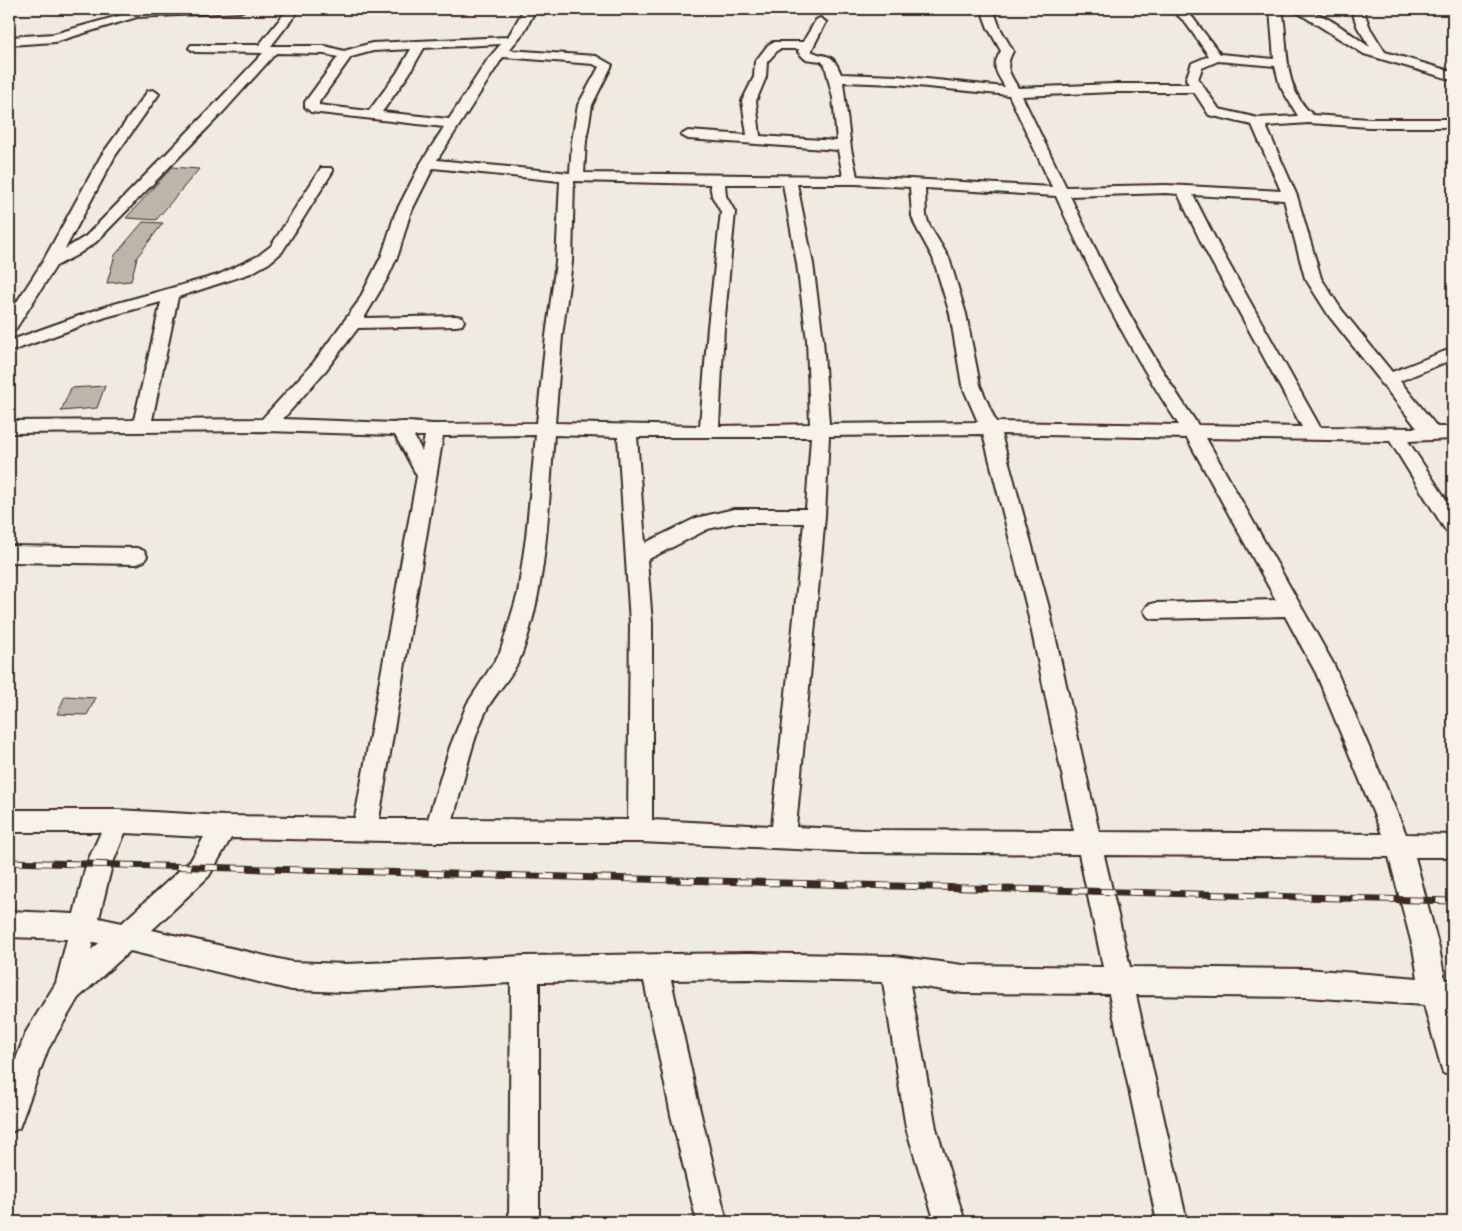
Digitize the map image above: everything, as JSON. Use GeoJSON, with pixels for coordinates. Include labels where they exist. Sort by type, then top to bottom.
{"type":"FeatureCollection","features":[{"type":"Feature","properties":{"kind":"street"},"geometry":{"type":"LineString","coordinates":[[9,41],[56,38],[136,14],[240,9]]}},
{"type":"Feature","properties":{"kind":"street"},"geometry":{"type":"LineString","coordinates":[[50,263],[72,252],[91,239],[218,109],[267,49],[294,9]]}},
{"type":"Feature","properties":{"kind":"street"},"geometry":{"type":"LineString","coordinates":[[267,425],[323,362],[353,323],[372,292],[390,254],[399,220],[424,177],[428,163],[454,124],[474,88],[518,32],[530,9]]}},
{"type":"Feature","properties":{"kind":"street"},"geometry":{"type":"LineString","coordinates":[[987,9],[994,28],[1007,51],[1001,62],[1001,68],[1038,142],[1088,252],[1158,380],[1192,430],[1326,671],[1399,846],[1426,948],[1444,993],[1453,1063]]}},
{"type":"Feature","properties":{"kind":"street"},"geometry":{"type":"LineString","coordinates":[[1177,9],[1189,20],[1216,57]]}},
{"type":"Feature","properties":{"kind":"street"},"geometry":{"type":"LineString","coordinates":[[1276,9],[1279,29],[1280,64],[1284,85],[1303,115],[1309,119]]}},
{"type":"Feature","properties":{"kind":"street"},"geometry":{"type":"LineString","coordinates":[[1298,9],[1327,24],[1358,46],[1381,55],[1453,76]]}},
{"type":"Feature","properties":{"kind":"street"},"geometry":{"type":"LineString","coordinates":[[1357,9],[1364,28],[1381,55]]}},
{"type":"Feature","properties":{"kind":"street"},"geometry":{"type":"LineString","coordinates":[[820,22],[804,52],[805,54],[828,61],[835,78],[844,146],[851,180]]}},
{"type":"Feature","properties":{"kind":"street"},"geometry":{"type":"LineString","coordinates":[[195,48],[325,50],[344,55],[372,47],[511,40]]}},
{"type":"Feature","properties":{"kind":"street"},"geometry":{"type":"LineString","coordinates":[[373,115],[404,74],[420,44]]}},
{"type":"Feature","properties":{"kind":"street"},"geometry":{"type":"LineString","coordinates":[[754,140],[749,101],[760,77],[761,62],[772,48],[777,45],[808,46]]}},
{"type":"Feature","properties":{"kind":"street"},"geometry":{"type":"LineString","coordinates":[[437,831],[468,730],[478,704],[510,656],[528,593],[572,177],[585,105],[606,65],[596,60],[500,53]]}},
{"type":"Feature","properties":{"kind":"street"},"geometry":{"type":"LineString","coordinates":[[344,55],[345,57],[312,102],[312,107],[454,124]]}},
{"type":"Feature","properties":{"kind":"street"},"geometry":{"type":"LineString","coordinates":[[1280,64],[1216,57],[1196,66],[1191,76],[1214,112],[1258,122],[1309,119],[1369,124],[1453,123]]}},
{"type":"Feature","properties":{"kind":"street"},"geometry":{"type":"LineString","coordinates":[[835,78],[897,80],[1013,92],[1113,88],[1197,88]]}},
{"type":"Feature","properties":{"kind":"street"},"geometry":{"type":"LineString","coordinates":[[9,326],[50,263],[108,156],[153,94]]}},
{"type":"Feature","properties":{"kind":"street"},"geometry":{"type":"LineString","coordinates":[[1258,122],[1290,196],[1313,278],[1335,312],[1387,380],[1432,434]]}},
{"type":"Feature","properties":{"kind":"street"},"geometry":{"type":"LineString","coordinates":[[688,134],[844,146]]}},
{"type":"Feature","properties":{"kind":"street"},"geometry":{"type":"LineString","coordinates":[[428,163],[572,177],[851,180],[1060,192],[1184,190],[1290,196]]}},
{"type":"Feature","properties":{"kind":"street"},"geometry":{"type":"LineString","coordinates":[[9,347],[111,310],[219,279],[269,257],[277,249],[326,171]]}},
{"type":"Feature","properties":{"kind":"street"},"geometry":{"type":"LineString","coordinates":[[709,432],[728,212],[719,196],[717,180]]}},
{"type":"Feature","properties":{"kind":"street"},"geometry":{"type":"LineString","coordinates":[[782,838],[814,516],[820,432],[815,340],[805,264],[789,180]]}},
{"type":"Feature","properties":{"kind":"street"},"geometry":{"type":"LineString","coordinates":[[917,184],[919,216],[922,225],[941,258],[958,314],[971,384],[990,428],[1037,604],[1090,843],[1118,982],[1172,1222]]}},
{"type":"Feature","properties":{"kind":"street"},"geometry":{"type":"LineString","coordinates":[[1184,190],[1212,248],[1314,433]]}},
{"type":"Feature","properties":{"kind":"street"},"geometry":{"type":"LineString","coordinates":[[142,426],[171,293]]}},
{"type":"Feature","properties":{"kind":"street"},"geometry":{"type":"LineString","coordinates":[[353,323],[456,320]]}},
{"type":"Feature","properties":{"kind":"street"},"geometry":{"type":"LineString","coordinates":[[1387,380],[1453,353]]}},
{"type":"Feature","properties":{"kind":"street"},"geometry":{"type":"LineString","coordinates":[[9,428],[267,425],[400,427],[435,430],[546,429],[709,432],[820,432],[990,428],[1395,435],[1453,434]]}},
{"type":"Feature","properties":{"kind":"street"},"geometry":{"type":"LineString","coordinates":[[400,427],[426,475]]}},
{"type":"Feature","properties":{"kind":"street"},"geometry":{"type":"LineString","coordinates":[[365,830],[435,430]]}},
{"type":"Feature","properties":{"kind":"street"},"geometry":{"type":"LineString","coordinates":[[627,431],[641,623],[640,831]]}},
{"type":"Feature","properties":{"kind":"street"},"geometry":{"type":"LineString","coordinates":[[1395,435],[1453,526]]}},
{"type":"Feature","properties":{"kind":"street"},"geometry":{"type":"LineString","coordinates":[[636,556],[702,523],[734,516],[814,516]]}},
{"type":"Feature","properties":{"kind":"street"},"geometry":{"type":"LineString","coordinates":[[9,554],[137,556]]}},
{"type":"Feature","properties":{"kind":"street"},"geometry":{"type":"LineString","coordinates":[[1155,611],[1290,608]]}},
{"type":"Feature","properties":{"kind":"street"},"geometry":{"type":"LineString","coordinates":[[9,821],[118,821],[224,827],[365,830],[640,831],[863,841],[1453,846]]}},
{"type":"Feature","properties":{"kind":"street"},"geometry":{"type":"LineString","coordinates":[[9,1118],[36,1042],[68,988],[100,865],[118,821]]}},
{"type":"Feature","properties":{"kind":"street"},"geometry":{"type":"LineString","coordinates":[[68,988],[200,868],[224,827]]}},
{"type":"Feature","properties":{"kind":"street"},"geometry":{"type":"LineString","coordinates":[[9,924],[84,927],[292,976],[346,978],[525,969],[749,966],[894,970],[963,979],[1306,983],[1444,993]]}},
{"type":"Feature","properties":{"kind":"street"},"geometry":{"type":"LineString","coordinates":[[655,968],[686,1115],[712,1222]]}},
{"type":"Feature","properties":{"kind":"street"},"geometry":{"type":"LineString","coordinates":[[524,1222],[525,969]]}},
{"type":"Feature","properties":{"kind":"street"},"geometry":{"type":"LineString","coordinates":[[894,970],[921,1128],[950,1222]]}},
{"type":"Feature","properties":{"kind":"building"},"geometry":{"type":"Polygon","coordinates":[[[172,167],[199,169],[156,220],[126,218],[172,167]]]}},
{"type":"Feature","properties":{"kind":"building"},"geometry":{"type":"Polygon","coordinates":[[[143,222],[163,223],[137,257],[131,281],[107,283],[115,255],[143,222]]]}},
{"type":"Feature","properties":{"kind":"building"},"geometry":{"type":"Polygon","coordinates":[[[105,386],[97,408],[61,411],[71,388],[105,386]]]}},
{"type":"Feature","properties":{"kind":"building"},"geometry":{"type":"Polygon","coordinates":[[[65,696],[96,698],[87,715],[57,714],[65,696]]]}},
{"type":"Feature","properties":{"kind":"railway"},"geometry":{"type":"LineString","coordinates":[[9,862],[1453,901]]}}]}
